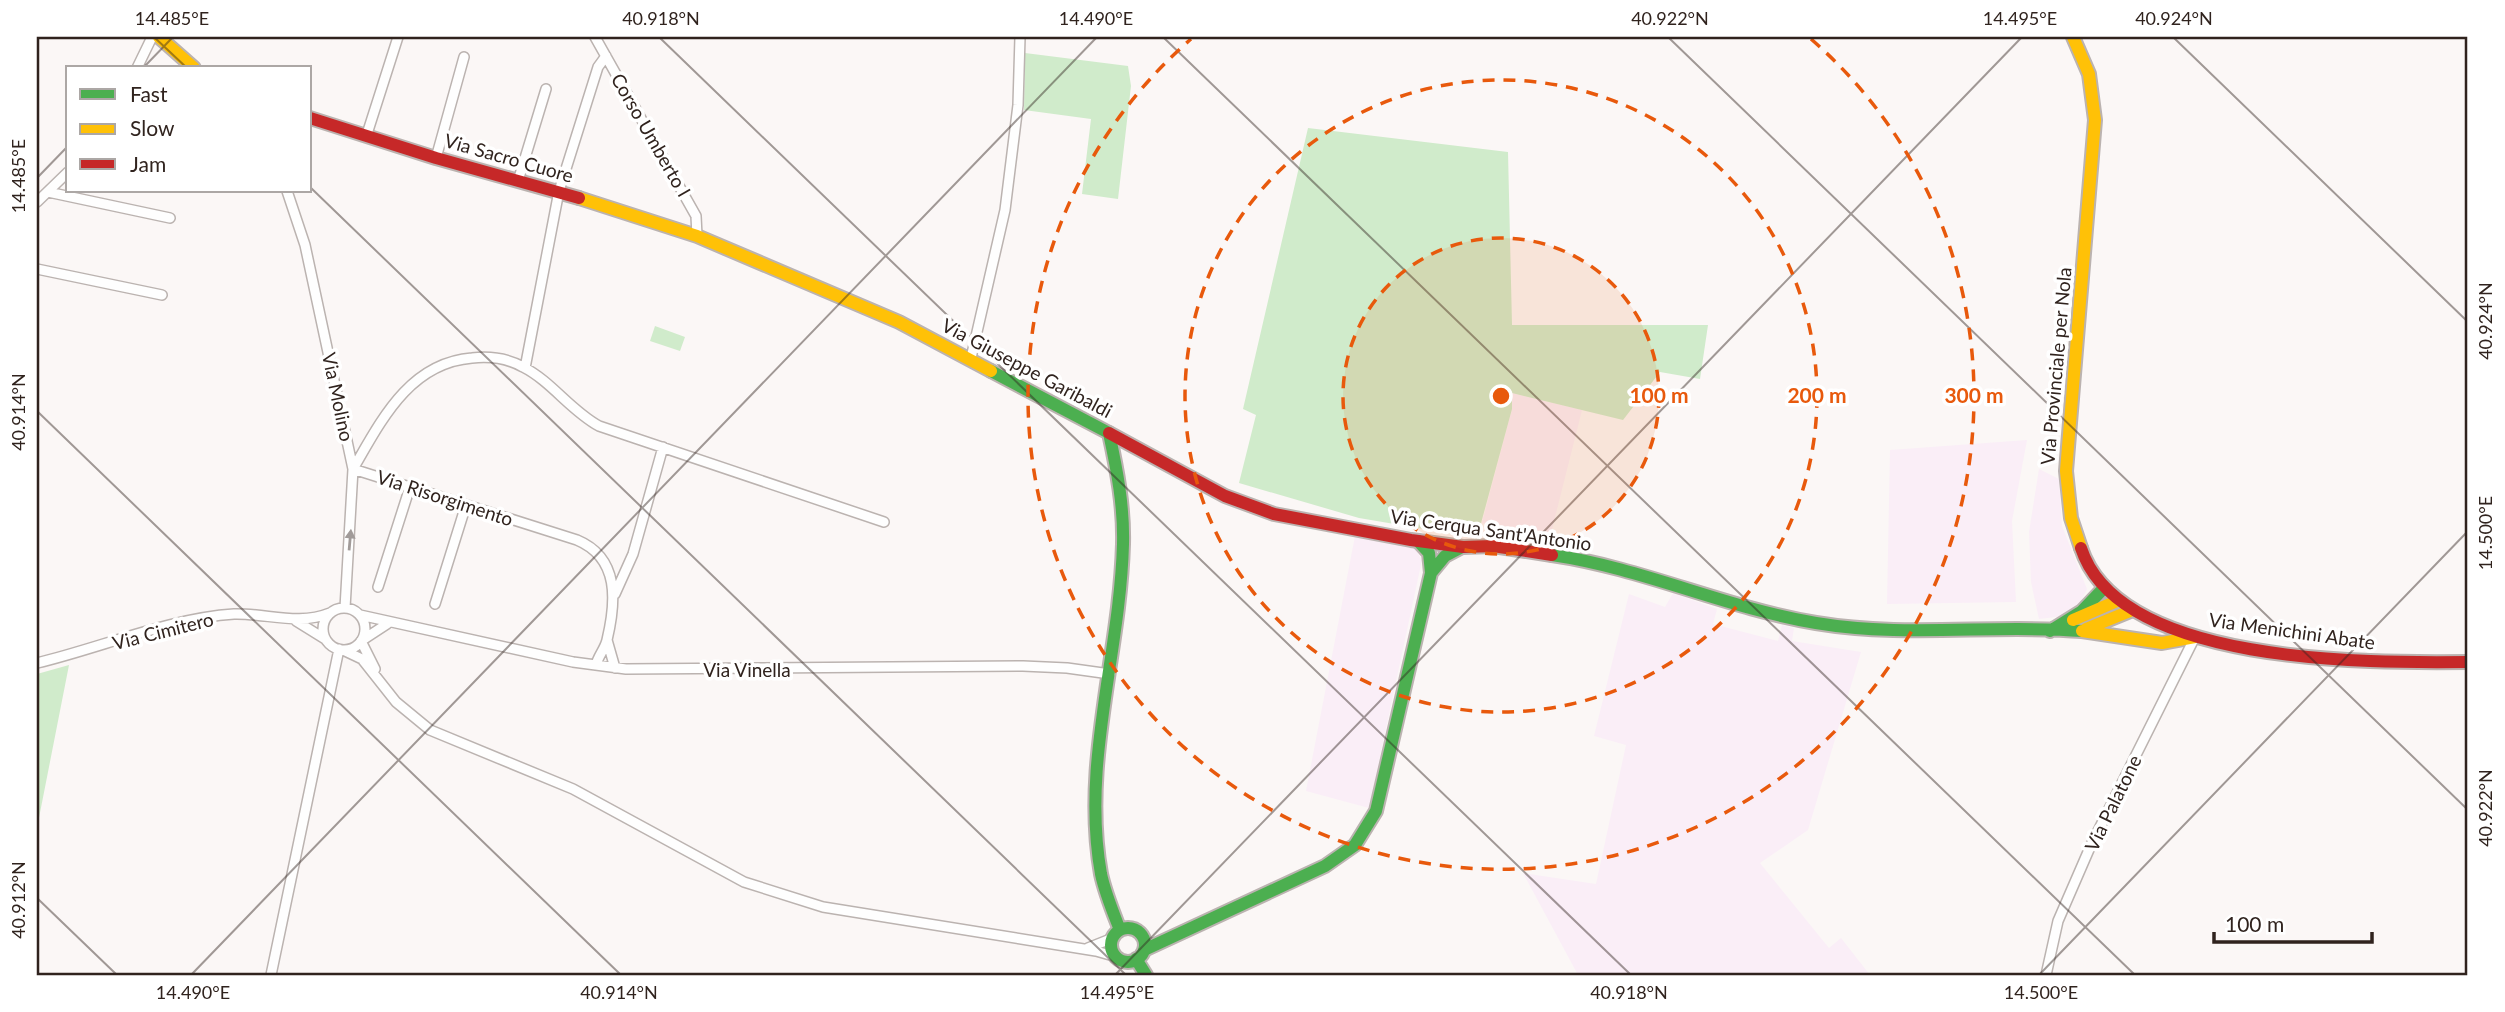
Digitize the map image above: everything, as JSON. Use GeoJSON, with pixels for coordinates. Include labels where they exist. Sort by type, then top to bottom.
{"type":"FeatureCollection","features":[{"type":"Feature","properties":{"kind":"street"},"geometry":{"type":"LineString","coordinates":[[138,66],[152,37]]}},
{"type":"Feature","properties":{"kind":"street"},"geometry":{"type":"LineString","coordinates":[[159,37],[192,66]]}},
{"type":"Feature","properties":{"kind":"street"},"geometry":{"type":"LineString","coordinates":[[367,134],[398,37]]}},
{"type":"Feature","properties":{"kind":"street","name":"Corso Umberto I"},"geometry":{"type":"LineString","coordinates":[[595,37],[696,216],[697,236]]}},
{"type":"Feature","properties":{"kind":"street"},"geometry":{"type":"LineString","coordinates":[[971,358],[1005,210],[1018,106],[1020,37]]}},
{"type":"Feature","properties":{"kind":"street","name":"Via Provinciale per Nola"},"geometry":{"type":"LineString","coordinates":[[2073,37],[2089,74],[2095,120],[2066,488],[2073,534],[2081,554],[2104,588],[2117,601],[2130,611],[2171,631],[2195,637]]}},
{"type":"Feature","properties":{"kind":"street"},"geometry":{"type":"LineString","coordinates":[[525,368],[559,191],[598,67],[606,56]]}},
{"type":"Feature","properties":{"kind":"street"},"geometry":{"type":"LineString","coordinates":[[436,158],[464,57]]}},
{"type":"Feature","properties":{"kind":"street"},"geometry":{"type":"LineString","coordinates":[[518,181],[546,89]]}},
{"type":"Feature","properties":{"kind":"street","name":"Via Sacro Cuore"},"geometry":{"type":"LineString","coordinates":[[312,119],[436,158],[559,191],[697,236]]}},
{"type":"Feature","properties":{"kind":"street"},"geometry":{"type":"LineString","coordinates":[[37,202],[66,174]]}},
{"type":"Feature","properties":{"kind":"street"},"geometry":{"type":"LineString","coordinates":[[48,192],[170,218]]}},
{"type":"Feature","properties":{"kind":"street","name":"Via Molino"},"geometry":{"type":"LineString","coordinates":[[287,192],[305,245],[354,469],[345,608]]}},
{"type":"Feature","properties":{"kind":"street","name":"Via Giuseppe Garibaldi"},"geometry":{"type":"LineString","coordinates":[[697,236],[828,290],[971,358],[1109,433],[1120,469],[1123,516],[1118,619],[1097,756],[1098,849],[1101,874],[1117,934]]}},
{"type":"Feature","properties":{"kind":"street"},"geometry":{"type":"LineString","coordinates":[[37,269],[162,295]]}},
{"type":"Feature","properties":{"kind":"street","name":"Via Risorgimento"},"geometry":{"type":"LineString","coordinates":[[607,640],[614,585],[605,561],[589,545],[354,469],[404,390],[433,368],[467,358],[488,356],[525,368],[583,417],[599,426],[884,522]]}},
{"type":"Feature","properties":{"kind":"street","name":"Via Cerqua Sant'Antonio"},"geometry":{"type":"LineString","coordinates":[[1109,433],[1225,496],[1274,514],[1418,541],[1443,550],[1493,546],[1560,556],[1656,578],[1725,601],[1816,623],[1871,630],[2079,631],[2162,643],[2195,637]]}},
{"type":"Feature","properties":{"kind":"street"},"geometry":{"type":"LineString","coordinates":[[614,596],[633,554],[663,447]]}},
{"type":"Feature","properties":{"kind":"street"},"geometry":{"type":"LineString","coordinates":[[378,587],[410,487]]}},
{"type":"Feature","properties":{"kind":"street"},"geometry":{"type":"LineString","coordinates":[[435,604],[466,505]]}},
{"type":"Feature","properties":{"kind":"street"},"geometry":{"type":"LineString","coordinates":[[1418,541],[1429,553],[1431,573]]}},
{"type":"Feature","properties":{"kind":"street"},"geometry":{"type":"LineString","coordinates":[[1429,553],[1443,550]]}},
{"type":"Feature","properties":{"kind":"street"},"geometry":{"type":"LineString","coordinates":[[291,620],[362,659],[404,710],[430,730],[573,789],[744,882],[823,907],[1083,949],[1126,961],[1172,933],[1322,867],[1349,851],[1364,836],[1374,819],[1380,796],[1431,573],[1443,550]]}},
{"type":"Feature","properties":{"kind":"street"},"geometry":{"type":"LineString","coordinates":[[2048,632],[2066,621],[2104,588]]}},
{"type":"Feature","properties":{"kind":"street"},"geometry":{"type":"LineString","coordinates":[[2066,621],[2087,616],[2117,601]]}},
{"type":"Feature","properties":{"kind":"street"},"geometry":{"type":"LineString","coordinates":[[291,620],[309,619],[345,608],[360,615],[365,628],[361,641],[382,685]]}},
{"type":"Feature","properties":{"kind":"street","name":"Via Cerqua Sant'Antonio"},"geometry":{"type":"LineString","coordinates":[[2079,631],[2100,626],[2130,611]]}},
{"type":"Feature","properties":{"kind":"street"},"geometry":{"type":"LineString","coordinates":[[325,639],[323,625],[330,613]]}},
{"type":"Feature","properties":{"kind":"street","name":"Via Cimitero"},"geometry":{"type":"LineString","coordinates":[[38,662],[175,625],[234,614],[291,620]]}},
{"type":"Feature","properties":{"kind":"street","name":"Via Vinella"},"geometry":{"type":"LineString","coordinates":[[360,615],[389,624],[615,668],[675,670],[1023,666],[1110,674]]}},
{"type":"Feature","properties":{"kind":"street"},"geometry":{"type":"LineString","coordinates":[[341,649],[361,641],[380,626],[389,624]]}},
{"type":"Feature","properties":{"kind":"street","name":"Via Menichini Abate"},"geometry":{"type":"LineString","coordinates":[[2195,637],[2357,662],[2468,662]]}},
{"type":"Feature","properties":{"kind":"street","name":"Via Palatone"},"geometry":{"type":"LineString","coordinates":[[2046,975],[2063,908],[2091,845],[2195,637]]}},
{"type":"Feature","properties":{"kind":"street"},"geometry":{"type":"LineString","coordinates":[[596,665],[607,640]]}},
{"type":"Feature","properties":{"kind":"street"},"geometry":{"type":"LineString","coordinates":[[607,640],[615,668]]}},
{"type":"Feature","properties":{"kind":"street"},"geometry":{"type":"LineString","coordinates":[[271,975],[341,649]]}},
{"type":"Feature","properties":{"kind":"street"},"geometry":{"type":"LineString","coordinates":[[1083,949],[1135,929],[1150,934],[1172,933]]}},
{"type":"Feature","properties":{"kind":"street"},"geometry":{"type":"LineString","coordinates":[[1135,929],[1142,936],[1140,954],[1146,975]]}},
{"type":"Feature","properties":{"kind":"street"},"geometry":{"type":"LineString","coordinates":[[1117,934],[1112,949],[1117,957]]}},
{"type":"Feature","properties":{"kind":"shaded area"},"geometry":{"type":"Polygon","coordinates":[[[1512,393],[1582,410],[1551,533],[1482,523],[1512,409],[1512,393]]]}},
{"type":"Feature","properties":{"kind":"shaded area"},"geometry":{"type":"Polygon","coordinates":[[[2027,440],[2012,521],[2016,602],[1887,604],[1890,450],[2027,440]]]}},
{"type":"Feature","properties":{"kind":"shaded area"},"geometry":{"type":"Polygon","coordinates":[[[2039,469],[2059,479],[2062,526],[2087,589],[2077,610],[2064,616],[2039,619],[2031,582],[2029,532],[2039,469]]]}},
{"type":"Feature","properties":{"kind":"shaded area"},"geometry":{"type":"Polygon","coordinates":[[[1355,536],[1413,545],[1422,560],[1369,808],[1306,791],[1355,536]]]}},
{"type":"Feature","properties":{"kind":"shaded area"},"geometry":{"type":"Polygon","coordinates":[[[1673,593],[1717,609],[1713,624],[1778,641],[1782,625],[1794,628],[1792,641],[1861,652],[1808,830],[1760,863],[1829,948],[1841,938],[1870,975],[1578,975],[1523,873],[1596,884],[1626,745],[1594,736],[1629,594],[1665,607],[1673,593]]]}},
{"type":"Feature","properties":{"kind":"green space"},"geometry":{"type":"Polygon","coordinates":[[[1025,53],[1128,66],[1131,86],[1118,199],[1082,194],[1091,119],[1024,110],[1025,53]]]}},
{"type":"Feature","properties":{"kind":"green space"},"geometry":{"type":"Polygon","coordinates":[[[1308,128],[1508,152],[1512,325],[1708,325],[1700,379],[1660,372],[1623,420],[1512,393],[1512,409],[1477,538],[1359,518],[1239,483],[1256,415],[1243,409],[1308,128]]]}},
{"type":"Feature","properties":{"kind":"green space"},"geometry":{"type":"Polygon","coordinates":[[[655,326],[685,337],[680,351],[650,341],[655,326]]]}},
{"type":"Feature","properties":{"kind":"green space"},"geometry":{"type":"Polygon","coordinates":[[[69,665],[37,828],[37,674],[69,665]]]}},
{"type":"Feature","properties":{"kind":"traffic: fast"},"geometry":{"type":"LineString","coordinates":[[991,371],[1109,433],[1121,502],[1123,544],[1098,750],[1096,833],[1101,874],[1120,930]]}},
{"type":"Feature","properties":{"kind":"traffic: fast"},"geometry":{"type":"LineString","coordinates":[[1144,950],[1325,866],[1355,845],[1376,811],[1431,573],[1429,553],[1418,541]]}},
{"type":"Feature","properties":{"kind":"traffic: fast"},"geometry":{"type":"LineString","coordinates":[[1431,573],[1445,556],[1462,547]]}},
{"type":"Feature","properties":{"kind":"traffic: fast"},"geometry":{"type":"LineString","coordinates":[[1552,555],[1619,569],[1749,608],[1816,623],[1883,630],[2082,631]]}},
{"type":"Feature","properties":{"kind":"traffic: fast"},"geometry":{"type":"LineString","coordinates":[[2050,631],[2082,611],[2104,588]]}},
{"type":"Feature","properties":{"kind":"traffic: fast"},"geometry":{"type":"LineString","coordinates":[[1128,928],[1140,933],[1145,945],[1140,957],[1128,962],[1116,957],[1111,945],[1116,933],[1128,928]]}},
{"type":"Feature","properties":{"kind":"traffic: fast"},"geometry":{"type":"LineString","coordinates":[[1136,959],[1146,975]]}},
{"type":"Feature","properties":{"kind":"traffic: slow"},"geometry":{"type":"LineString","coordinates":[[159,37],[192,66]]}},
{"type":"Feature","properties":{"kind":"traffic: slow"},"geometry":{"type":"LineString","coordinates":[[2073,37],[2089,74],[2095,120],[2066,471],[2071,518],[2081,548]]}},
{"type":"Feature","properties":{"kind":"traffic: slow"},"geometry":{"type":"LineString","coordinates":[[579,198],[697,236],[899,322],[991,371]]}},
{"type":"Feature","properties":{"kind":"traffic: slow"},"geometry":{"type":"LineString","coordinates":[[2073,620],[2117,601]]}},
{"type":"Feature","properties":{"kind":"traffic: slow"},"geometry":{"type":"LineString","coordinates":[[2086,629],[2130,611]]}},
{"type":"Feature","properties":{"kind":"traffic: slow"},"geometry":{"type":"LineString","coordinates":[[2082,631],[2162,643],[2195,637]]}},
{"type":"Feature","properties":{"kind":"traffic: jam"},"geometry":{"type":"LineString","coordinates":[[312,119],[436,158],[579,198]]}},
{"type":"Feature","properties":{"kind":"traffic: jam"},"geometry":{"type":"LineString","coordinates":[[1109,433],[1225,496],[1274,514],[1411,540],[1463,547],[1493,546],[1552,555]]}},
{"type":"Feature","properties":{"kind":"traffic: jam"},"geometry":{"type":"LineString","coordinates":[[2081,548],[2104,587],[2143,615],[2194,636],[2251,649],[2311,657],[2370,661],[2468,662]]}}]}
